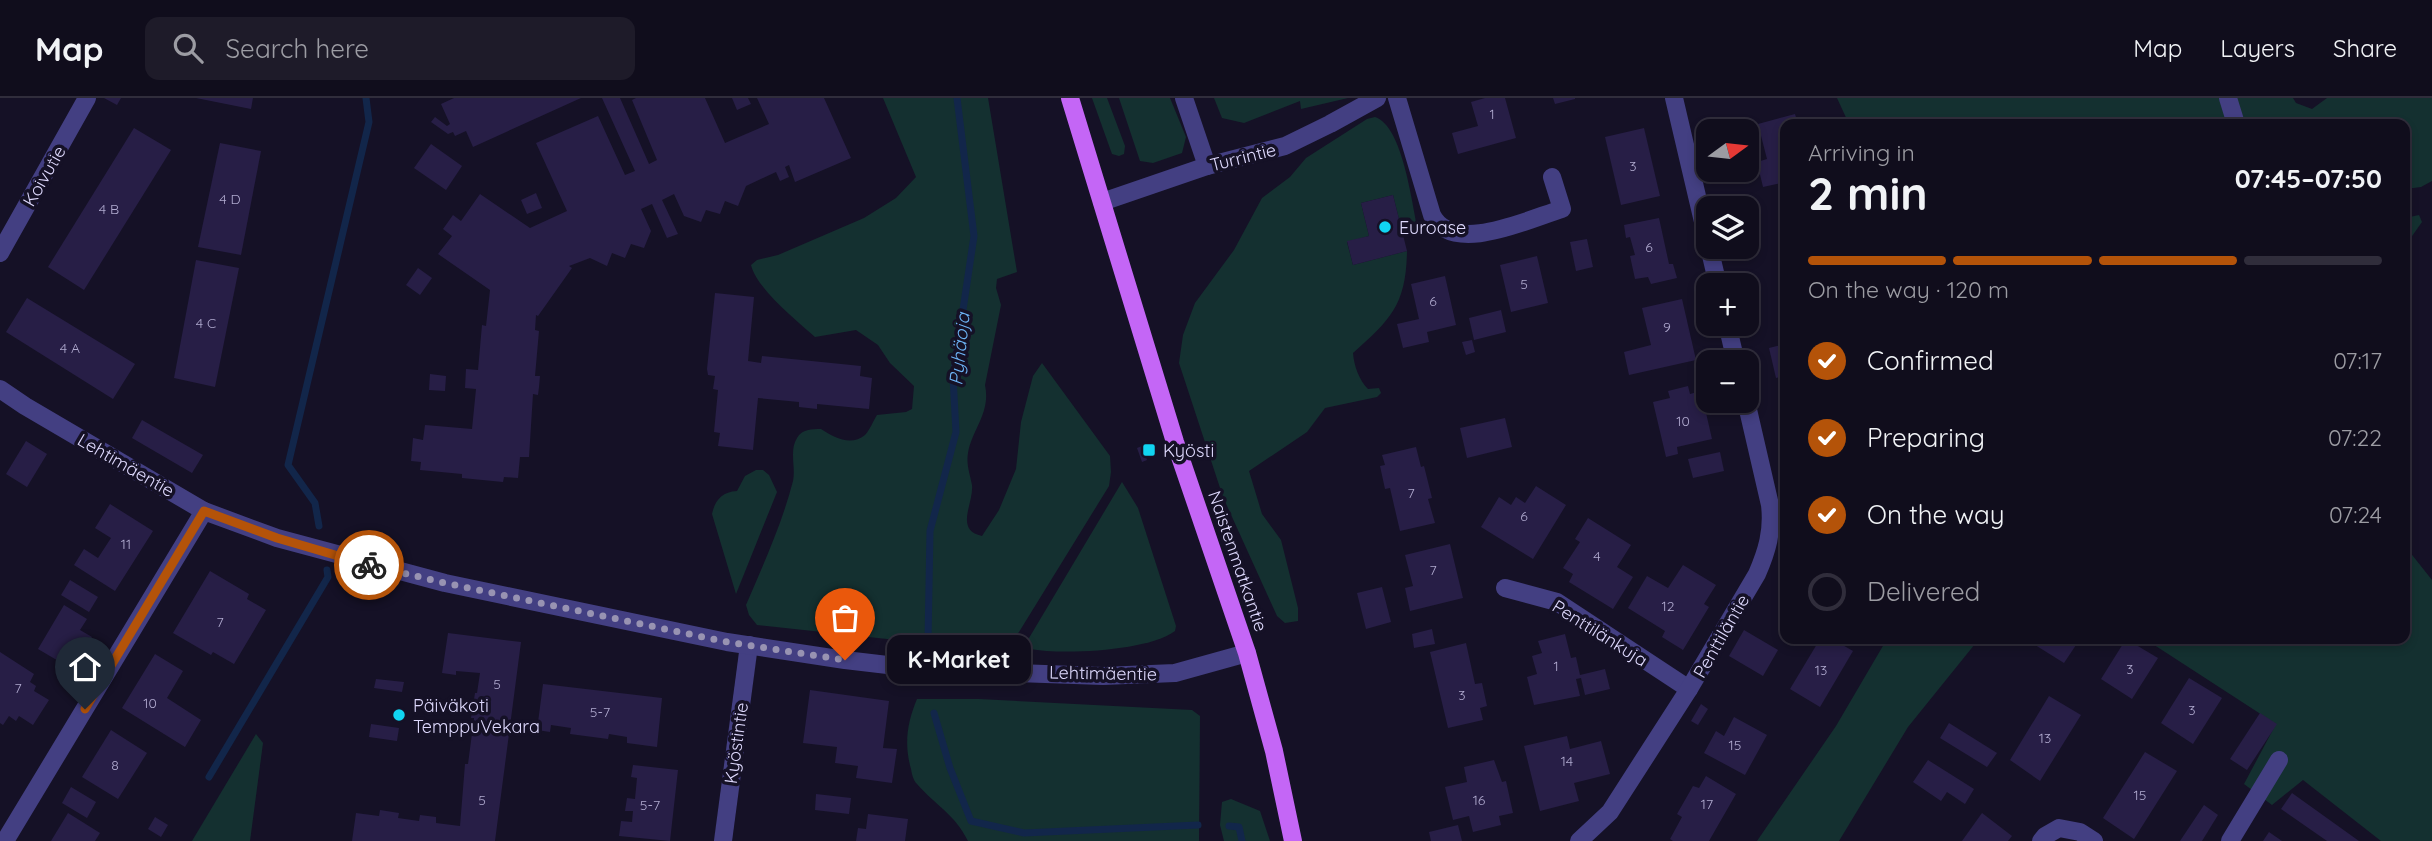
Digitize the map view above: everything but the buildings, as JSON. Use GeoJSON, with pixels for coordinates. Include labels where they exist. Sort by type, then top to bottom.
{"type":"FeatureCollection","features":[{"type":"Feature","properties":{"kind":"main road","name":"Naistenmatkantie"},"geometry":{"type":"LineString","coordinates":[[1070,98],[1175,442],[1247,653],[1274,751],[1293,841]]}},
{"type":"Feature","properties":{"kind":"street","name":"Koivutie"},"geometry":{"type":"LineString","coordinates":[[0,253],[87,98]]}},
{"type":"Feature","properties":{"kind":"street"},"geometry":{"type":"LineString","coordinates":[[1184,98],[1208,166]]}},
{"type":"Feature","properties":{"kind":"street","name":"Turrintie"},"geometry":{"type":"LineString","coordinates":[[1102,202],[1208,166],[1284,146],[1377,98]]}},
{"type":"Feature","properties":{"kind":"street"},"geometry":{"type":"LineString","coordinates":[[1397,98],[1432,215],[1447,231],[1458,235],[1483,233],[1562,209],[1552,177]]}},
{"type":"Feature","properties":{"kind":"street"},"geometry":{"type":"LineString","coordinates":[[1674,98],[1697,196]]}},
{"type":"Feature","properties":{"kind":"street"},"geometry":{"type":"LineString","coordinates":[[2228,98],[2234,119]]}},
{"type":"Feature","properties":{"kind":"street","name":"Lehtimäentie"},"geometry":{"type":"LineString","coordinates":[[0,389],[204,511],[277,538],[380,568],[445,583],[749,645],[930,670],[1103,676],[1175,673],[1247,653]]}},
{"type":"Feature","properties":{"kind":"street","name":"Penttiläntie"},"geometry":{"type":"LineString","coordinates":[[1579,841],[1610,813],[1689,689],[1757,574],[1772,523],[1749,413]]}},
{"type":"Feature","properties":{"kind":"street"},"geometry":{"type":"LineString","coordinates":[[5,841],[204,511]]}},
{"type":"Feature","properties":{"kind":"street","name":"Penttilänkuja"},"geometry":{"type":"LineString","coordinates":[[1505,588],[1557,603],[1689,689]]}},
{"type":"Feature","properties":{"kind":"street","name":"Kyöstintie"},"geometry":{"type":"LineString","coordinates":[[723,841],[749,645]]}},
{"type":"Feature","properties":{"kind":"street"},"geometry":{"type":"LineString","coordinates":[[2230,841],[2279,760]]}},
{"type":"Feature","properties":{"kind":"street"},"geometry":{"type":"LineString","coordinates":[[2041,841],[2045,835],[2059,828],[2080,832],[2094,841]]}},
{"type":"Feature","properties":{"kind":"green space"},"geometry":{"type":"Polygon","coordinates":[[[883,98],[988,98],[1017,272],[997,279],[996,288],[1001,305],[985,385],[985,404],[968,453],[972,485],[967,515],[969,528],[982,536],[999,510],[1016,469],[1021,422],[1033,376],[1042,363],[1110,456],[1109,486],[1019,632],[1006,645],[989,650],[757,625],[749,615],[746,605],[789,497],[794,476],[793,448],[799,435],[808,430],[821,429],[837,438],[860,439],[877,415],[912,409],[914,386],[890,363],[878,345],[856,330],[815,337],[769,294],[751,265],[757,260],[778,255],[864,218],[896,198],[916,177],[883,98]]]}},
{"type":"Feature","properties":{"kind":"green space"},"geometry":{"type":"Polygon","coordinates":[[[1092,98],[1107,98],[1125,146],[1124,154],[1112,154],[1092,98]]]}},
{"type":"Feature","properties":{"kind":"green space"},"geometry":{"type":"Polygon","coordinates":[[[1119,98],[1170,98],[1186,137],[1182,153],[1153,163],[1140,161],[1119,98]]]}},
{"type":"Feature","properties":{"kind":"green space"},"geometry":{"type":"Polygon","coordinates":[[[1214,98],[1348,98],[1301,109],[1300,101],[1244,123],[1222,118],[1214,98]]]}},
{"type":"Feature","properties":{"kind":"green space"},"geometry":{"type":"Polygon","coordinates":[[[1837,98],[2219,98],[2226,119],[1847,119],[1837,98]]]}},
{"type":"Feature","properties":{"kind":"green space"},"geometry":{"type":"Polygon","coordinates":[[[2235,98],[2293,98],[2296,103],[2312,109],[2327,98],[2432,98],[2432,181],[2421,187],[2410,188],[2410,119],[2242,119],[2235,98]]]}},
{"type":"Feature","properties":{"kind":"green space"},"geometry":{"type":"Polygon","coordinates":[[[1375,117],[1385,123],[1399,150],[1418,231],[1403,235],[1393,195],[1361,203],[1369,236],[1347,242],[1353,265],[1407,251],[1403,285],[1394,310],[1353,353],[1362,381],[1368,389],[1379,388],[1381,393],[1377,397],[1325,408],[1307,432],[1249,471],[1262,514],[1281,540],[1298,608],[1298,621],[1285,623],[1277,616],[1223,497],[1179,363],[1183,335],[1195,303],[1234,250],[1262,198],[1290,177],[1306,158],[1367,119],[1375,117]]]}},
{"type":"Feature","properties":{"kind":"green space"},"geometry":{"type":"Polygon","coordinates":[[[2419,215],[2422,222],[2410,239],[2410,217],[2419,215]]]}},
{"type":"Feature","properties":{"kind":"green space"},"geometry":{"type":"Polygon","coordinates":[[[756,470],[763,470],[769,475],[777,492],[736,594],[712,514],[720,498],[737,491],[745,476],[756,470]]]}},
{"type":"Feature","properties":{"kind":"green space"},"geometry":{"type":"Polygon","coordinates":[[[1122,482],[1138,508],[1176,626],[1175,631],[1146,643],[1105,650],[1063,652],[1030,649],[1029,638],[1122,482]]]}},
{"type":"Feature","properties":{"kind":"green space"},"geometry":{"type":"Polygon","coordinates":[[[2410,552],[2432,580],[2432,841],[2381,841],[2303,780],[2272,805],[2244,784],[2276,724],[2153,644],[2410,644],[2410,552]]]}},
{"type":"Feature","properties":{"kind":"green space"},"geometry":{"type":"Polygon","coordinates":[[[1884,644],[1975,644],[1908,727],[1839,841],[1757,841],[1836,726],[1884,644]]]}},
{"type":"Feature","properties":{"kind":"green space"},"geometry":{"type":"Polygon","coordinates":[[[917,699],[979,699],[1192,710],[1200,716],[1199,841],[968,841],[957,824],[913,777],[908,734],[917,699]]]}},
{"type":"Feature","properties":{"kind":"green space"},"geometry":{"type":"Polygon","coordinates":[[[256,734],[263,743],[250,841],[192,841],[256,734]]]}},
{"type":"Feature","properties":{"kind":"green space"},"geometry":{"type":"Polygon","coordinates":[[[1231,799],[1260,811],[1270,841],[1224,841],[1220,825],[1222,802],[1231,799]]]}},
{"type":"Feature","properties":{"kind":"waterway"},"geometry":{"type":"LineString","coordinates":[[319,526],[315,503],[288,465],[369,122],[366,98]]}},
{"type":"Feature","properties":{"kind":"waterway","name":"Pyhäoja"},"geometry":{"type":"LineString","coordinates":[[928,640],[930,531],[956,432],[953,377],[974,236],[957,98]]}},
{"type":"Feature","properties":{"kind":"waterway"},"geometry":{"type":"LineString","coordinates":[[209,777],[328,577],[327,570]]}},
{"type":"Feature","properties":{"kind":"waterway","name":"Pyhäoja"},"geometry":{"type":"LineString","coordinates":[[934,713],[950,768],[971,821],[1024,833],[1198,825]]}},
{"type":"Feature","properties":{"kind":"waterway","name":"Pyhäoja"},"geometry":{"type":"LineString","coordinates":[[1229,826],[1239,827],[1242,841]]}},
{"type":"Feature","properties":{"kind":"way so far"},"geometry":{"type":"LineString","coordinates":[[369,565],[727,642],[845,660]]}},
{"type":"Feature","properties":{"kind":"place","name":"Euroase"},"geometry":{"type":"Point","coordinates":[1385,227]}},
{"type":"Feature","properties":{"kind":"place","name":"Kyösti"},"geometry":{"type":"Point","coordinates":[1149,450]}},
{"type":"Feature","properties":{"kind":"place","name":"K-Market"},"geometry":{"type":"Point","coordinates":[845,660]}},
{"type":"Feature","properties":{"kind":"place","name":"Päiväkoti TemppuVekara"},"geometry":{"type":"Point","coordinates":[399,715]}},
{"type":"Feature","properties":{"kind":"route"},"geometry":{"type":"LineString","coordinates":[[85,709],[204,511],[277,538],[369,565]]}}]}
